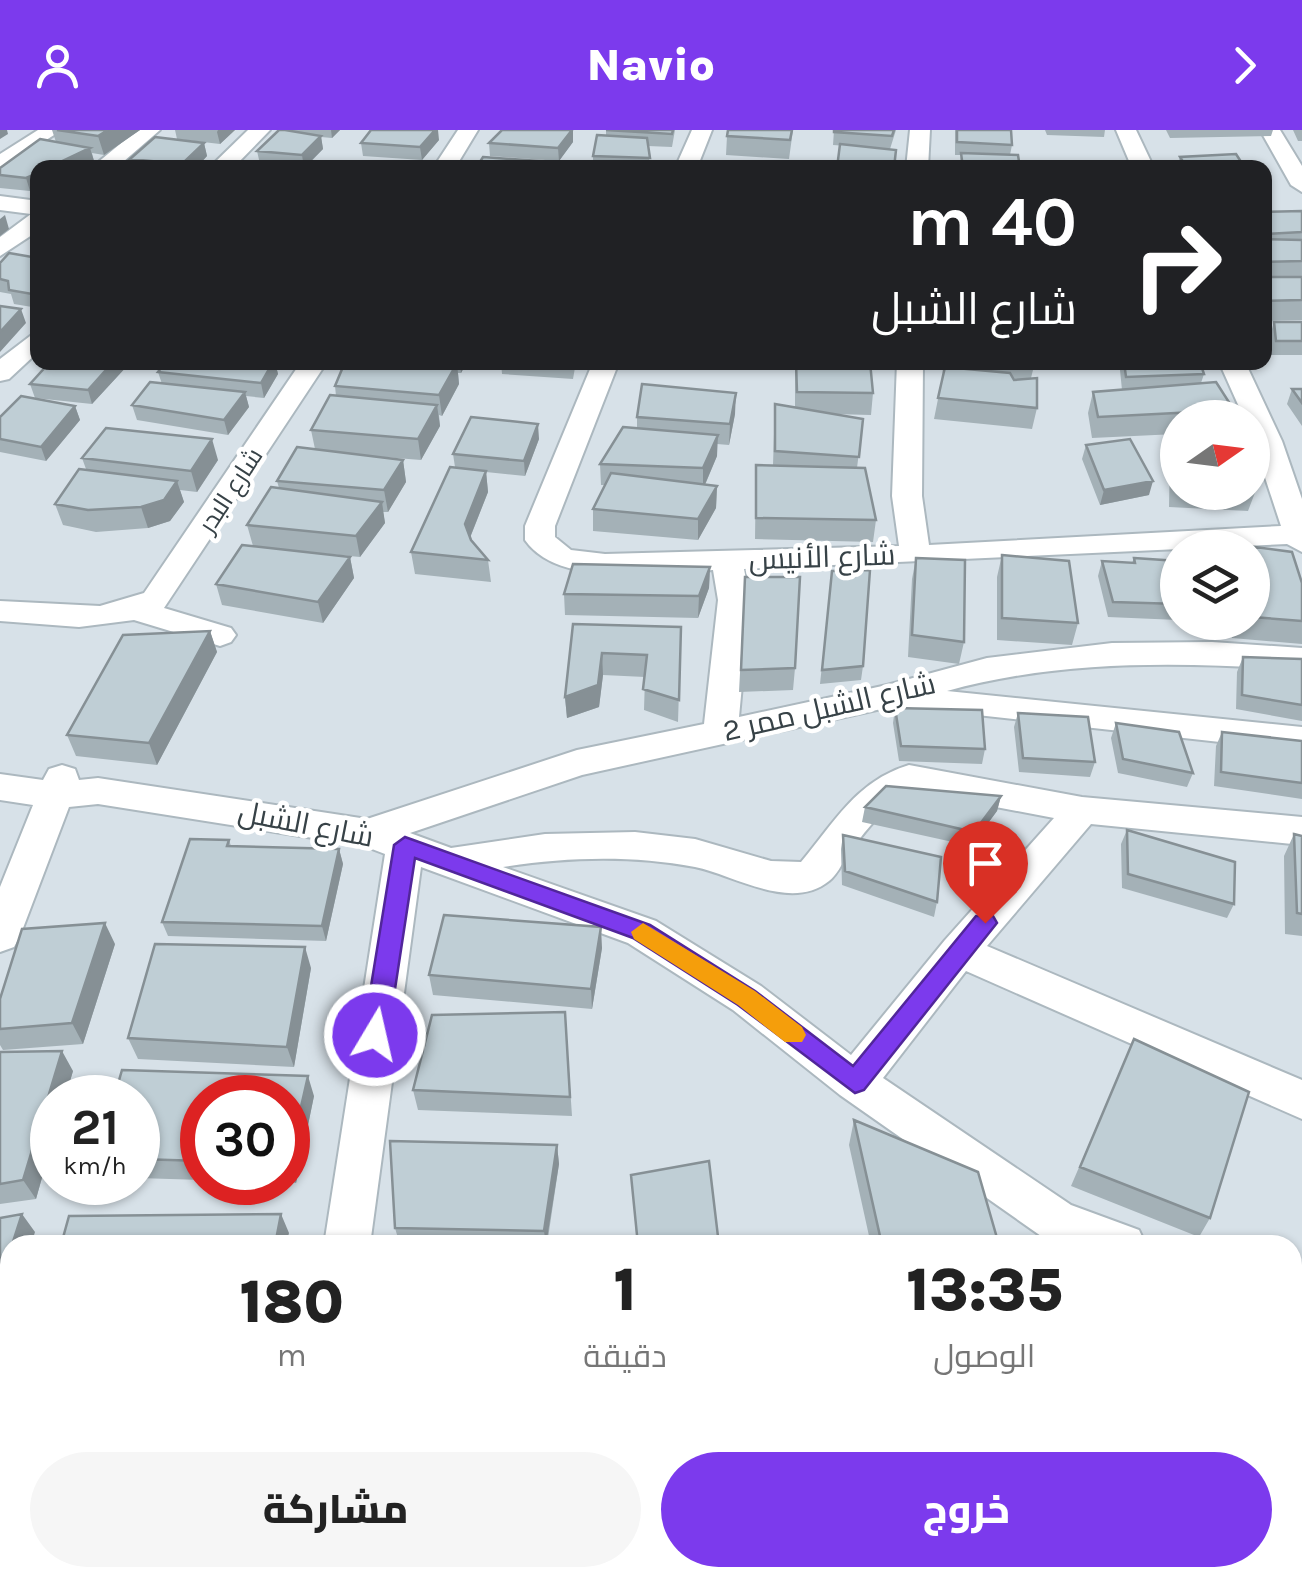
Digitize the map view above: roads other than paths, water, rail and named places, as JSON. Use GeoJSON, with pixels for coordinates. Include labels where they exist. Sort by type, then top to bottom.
{"type":"FeatureCollection","features":[{"type":"Feature","properties":{"kind":"street"},"geometry":{"type":"LineString","coordinates":[[0,163],[52,130]]}},
{"type":"Feature","properties":{"kind":"street"},"geometry":{"type":"LineString","coordinates":[[112,160],[150,130]]}},
{"type":"Feature","properties":{"kind":"street"},"geometry":{"type":"LineString","coordinates":[[228,160],[260,130]]}},
{"type":"Feature","properties":{"kind":"street"},"geometry":{"type":"LineString","coordinates":[[449,160],[468,130]]}},
{"type":"Feature","properties":{"kind":"street"},"geometry":{"type":"LineString","coordinates":[[689,160],[702,130]]}},
{"type":"Feature","properties":{"kind":"street"},"geometry":{"type":"LineString","coordinates":[[918,160],[920,130]]}},
{"type":"Feature","properties":{"kind":"street"},"geometry":{"type":"LineString","coordinates":[[1126,130],[1139,160]]}},
{"type":"Feature","properties":{"kind":"street"},"geometry":{"type":"LineString","coordinates":[[1270,130],[1302,185]]}},
{"type":"Feature","properties":{"kind":"street"},"geometry":{"type":"LineString","coordinates":[[0,203],[30,207]]}},
{"type":"Feature","properties":{"kind":"street"},"geometry":{"type":"LineString","coordinates":[[0,249],[30,225]]}},
{"type":"Feature","properties":{"kind":"street"},"geometry":{"type":"LineString","coordinates":[[0,374],[30,346]]}},
{"type":"Feature","properties":{"kind":"street","name":"شارع البدر"},"geometry":{"type":"LineString","coordinates":[[138,611],[167,586],[309,370]]}},
{"type":"Feature","properties":{"kind":"street","name":"شارع الأنيس"},"geometry":{"type":"LineString","coordinates":[[603,370],[546,507],[540,540],[562,558],[584,562],[915,555],[1301,537]]}},
{"type":"Feature","properties":{"kind":"street"},"geometry":{"type":"LineString","coordinates":[[910,370],[907,496],[915,555]]}},
{"type":"Feature","properties":{"kind":"street"},"geometry":{"type":"LineString","coordinates":[[1236,370],[1268,441],[1301,537]]}},
{"type":"Feature","properties":{"kind":"street"},"geometry":{"type":"LineString","coordinates":[[720,732],[734,600],[727,560]]}},
{"type":"Feature","properties":{"kind":"street"},"geometry":{"type":"LineString","coordinates":[[0,611],[92,615],[138,611],[220,635]]}},
{"type":"Feature","properties":{"kind":"street","name":"شارع الشبل ممر 2"},"geometry":{"type":"LineString","coordinates":[[386,839],[577,763],[887,697],[987,669],[1112,654],[1212,653],[1302,659]]}},
{"type":"Feature","properties":{"kind":"street"},"geometry":{"type":"LineString","coordinates":[[887,697],[1302,739]]}},
{"type":"Feature","properties":{"kind":"street"},"geometry":{"type":"LineString","coordinates":[[0,769],[71,788]]}},
{"type":"Feature","properties":{"kind":"street"},"geometry":{"type":"LineString","coordinates":[[452,862],[546,846],[639,846],[700,853],[781,877],[804,877],[815,872],[879,795],[892,783],[909,778],[1082,810],[1302,831]]}},
{"type":"Feature","properties":{"kind":"street"},"geometry":{"type":"LineString","coordinates":[[0,787],[71,788]]}},
{"type":"Feature","properties":{"kind":"street"},"geometry":{"type":"LineString","coordinates":[[0,936],[71,788]]}},
{"type":"Feature","properties":{"kind":"street","name":"شارع الشبل"},"geometry":{"type":"LineString","coordinates":[[71,788],[386,839],[642,932],[746,998],[855,1082],[1057,1221],[1096,1235]]}},
{"type":"Feature","properties":{"kind":"street"},"geometry":{"type":"LineString","coordinates":[[855,1082],[959,951],[1082,810]]}},
{"type":"Feature","properties":{"kind":"street"},"geometry":{"type":"LineString","coordinates":[[347,1235],[386,839]]}},
{"type":"Feature","properties":{"kind":"street"},"geometry":{"type":"LineString","coordinates":[[959,951],[1224,1062],[1302,1100]]}}]}
